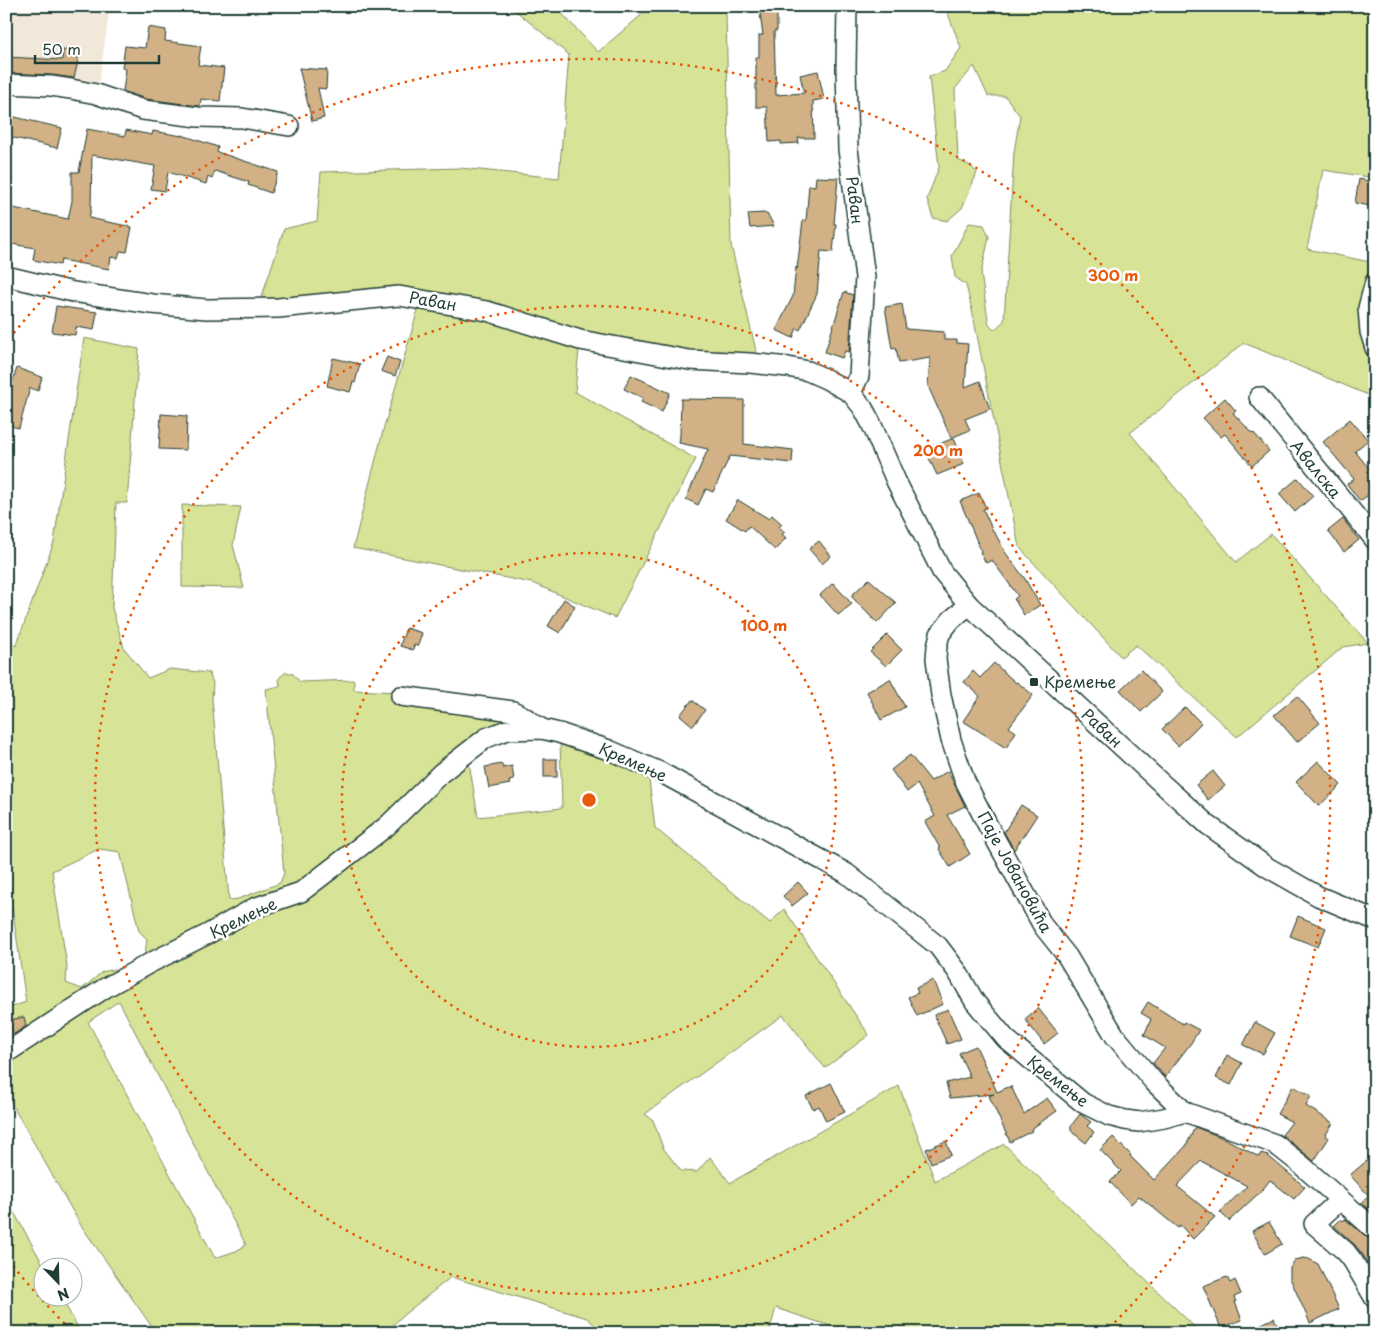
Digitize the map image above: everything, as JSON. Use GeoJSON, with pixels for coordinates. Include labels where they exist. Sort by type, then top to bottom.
{"type":"FeatureCollection","features":[{"type":"Feature","properties":{"kind":"street","name":"Раван"},"geometry":{"type":"LineString","coordinates":[[847,6],[848,149],[865,277],[858,376],[851,393]]}},
{"type":"Feature","properties":{"kind":"street"},"geometry":{"type":"LineString","coordinates":[[6,84],[71,89],[96,94],[143,110],[198,117],[242,118],[288,126]]}},
{"type":"Feature","properties":{"kind":"street","name":"Раван"},"geometry":{"type":"LineString","coordinates":[[6,276],[73,292],[152,304],[206,308],[278,308],[398,296],[487,311],[580,340],[689,360],[788,367],[808,371],[826,379],[851,393],[863,408],[896,481],[942,572],[969,605],[1159,782],[1208,825],[1266,867],[1318,896],[1375,920]]}},
{"type":"Feature","properties":{"kind":"street"},"geometry":{"type":"LineString","coordinates":[[1375,282],[1368,308],[1370,332],[1375,348]]}},
{"type":"Feature","properties":{"kind":"street","name":"Авалска"},"geometry":{"type":"LineString","coordinates":[[1259,397],[1375,540]]}},
{"type":"Feature","properties":{"kind":"street","name":"Паје Јовановића"},"geometry":{"type":"LineString","coordinates":[[969,605],[951,620],[940,634],[936,659],[941,695],[951,740],[965,781],[1043,926],[1067,956],[1115,1036],[1154,1082],[1185,1112]]}},
{"type":"Feature","properties":{"kind":"street","name":"Кремење"},"geometry":{"type":"LineString","coordinates":[[401,696],[512,711],[524,716],[542,729]]}},
{"type":"Feature","properties":{"kind":"street","name":"Кремење"},"geometry":{"type":"LineString","coordinates":[[6,1053],[106,988],[150,963],[254,908],[301,892],[387,826],[441,774],[486,738],[507,730],[542,729],[609,750],[660,772],[846,874],[938,946],[957,972],[975,1002],[1006,1040],[1083,1103],[1109,1116],[1139,1122],[1185,1112]]}},
{"type":"Feature","properties":{"kind":"street"},"geometry":{"type":"LineString","coordinates":[[1185,1112],[1275,1144],[1375,1230]]}},
{"type":"Feature","properties":{"kind":"street"},"geometry":{"type":"LineString","coordinates":[[1340,1200],[1314,1224],[1354,1261],[1375,1299]]}},
{"type":"Feature","properties":{"kind":"shaded area"},"geometry":{"type":"Polygon","coordinates":[[[6,6],[110,6],[98,90],[6,84],[6,6]]]}},
{"type":"Feature","properties":{"kind":"green space"},"geometry":{"type":"Polygon","coordinates":[[[510,6],[555,6],[598,52],[646,11],[646,6],[723,6],[726,12],[731,245],[757,355],[682,352],[584,332],[401,289],[261,299],[284,229],[317,221],[321,172],[460,168],[559,178],[569,55],[510,6]]]}},
{"type":"Feature","properties":{"kind":"green space"},"geometry":{"type":"Polygon","coordinates":[[[945,6],[1375,6],[1375,178],[1323,170],[1307,249],[1375,263],[1364,309],[1366,334],[1375,363],[1375,398],[1244,343],[1130,433],[1236,562],[1271,534],[1368,643],[1343,647],[1237,737],[1136,645],[1121,657],[1019,547],[972,310],[966,285],[955,277],[952,256],[969,223],[984,225],[989,237],[981,274],[989,325],[994,330],[1004,321],[1014,152],[1020,116],[1005,96],[988,96],[974,66],[955,89],[958,160],[971,166],[977,173],[962,208],[947,221],[933,218],[927,199],[939,167],[929,77],[945,71],[961,48],[945,6]]]}},
{"type":"Feature","properties":{"kind":"green space"},"geometry":{"type":"Polygon","coordinates":[[[419,306],[485,317],[579,350],[575,392],[696,459],[615,618],[532,583],[353,548],[384,427],[419,306]]]}},
{"type":"Feature","properties":{"kind":"green space"},"geometry":{"type":"Polygon","coordinates":[[[84,338],[139,349],[127,503],[116,503],[112,608],[124,648],[148,678],[170,669],[209,673],[213,683],[212,698],[229,900],[238,899],[280,883],[284,873],[266,689],[280,686],[279,678],[286,672],[293,674],[300,682],[354,680],[354,690],[397,692],[513,714],[513,727],[300,889],[145,955],[147,939],[139,931],[120,852],[99,849],[52,871],[67,966],[66,983],[82,989],[102,972],[115,969],[120,976],[6,1047],[6,1009],[26,1002],[11,899],[6,888],[6,640],[16,646],[54,542],[84,338]]]}},
{"type":"Feature","properties":{"kind":"green space"},"geometry":{"type":"Polygon","coordinates":[[[182,505],[241,507],[233,545],[244,588],[182,587],[182,505]]]}},
{"type":"Feature","properties":{"kind":"green space"},"geometry":{"type":"Polygon","coordinates":[[[560,739],[648,771],[655,828],[770,923],[784,909],[869,1035],[825,1068],[783,1015],[645,1114],[653,1120],[663,1148],[681,1171],[697,1172],[710,1157],[730,1183],[899,1086],[935,1181],[1004,1144],[1201,1333],[851,1333],[776,1308],[769,1333],[604,1333],[587,1318],[451,1277],[401,1317],[386,1333],[153,1333],[150,1324],[80,1224],[6,1094],[6,1057],[160,964],[302,894],[468,756],[478,817],[562,808],[560,739]],[[119,1001],[88,1022],[215,1258],[236,1251],[246,1245],[119,1001]]]}},
{"type":"Feature","properties":{"kind":"green space"},"geometry":{"type":"Polygon","coordinates":[[[6,1198],[38,1256],[32,1256],[32,1306],[66,1306],[81,1333],[6,1333],[6,1198]]]}},
{"type":"Feature","properties":{"kind":"building"},"geometry":{"type":"Polygon","coordinates":[[[759,6],[777,6],[777,31],[774,31],[776,95],[804,93],[800,75],[818,71],[824,99],[813,101],[814,138],[798,138],[799,143],[781,144],[781,141],[769,142],[767,107],[756,107],[756,57],[759,57],[759,35],[763,35],[759,6]]]}},
{"type":"Feature","properties":{"kind":"building"},"geometry":{"type":"Polygon","coordinates":[[[148,27],[166,30],[165,41],[201,46],[198,65],[224,68],[220,101],[201,99],[199,106],[146,99],[123,91],[126,69],[122,68],[125,46],[145,48],[148,27]]]}},
{"type":"Feature","properties":{"kind":"building"},"geometry":{"type":"Polygon","coordinates":[[[63,50],[78,51],[74,78],[6,73],[6,57],[62,60],[63,50]]]}},
{"type":"Feature","properties":{"kind":"building"},"geometry":{"type":"Polygon","coordinates":[[[299,68],[327,70],[326,89],[318,88],[324,118],[312,121],[299,68]]]}},
{"type":"Feature","properties":{"kind":"building"},"geometry":{"type":"Polygon","coordinates":[[[6,115],[62,128],[57,148],[6,136],[6,115]]]}},
{"type":"Feature","properties":{"kind":"building"},"geometry":{"type":"Polygon","coordinates":[[[87,129],[125,136],[126,130],[152,135],[153,131],[182,135],[218,147],[217,152],[278,172],[271,193],[248,185],[249,182],[215,171],[212,179],[208,177],[206,184],[168,172],[165,191],[151,189],[155,166],[92,155],[91,209],[89,218],[132,227],[127,252],[120,251],[118,258],[111,257],[109,269],[61,260],[60,265],[33,260],[35,248],[6,243],[6,215],[8,207],[68,219],[72,201],[72,172],[79,172],[87,129]]]}},
{"type":"Feature","properties":{"kind":"building"},"geometry":{"type":"Polygon","coordinates":[[[816,177],[838,178],[833,252],[821,251],[817,294],[800,330],[797,328],[793,338],[776,330],[793,296],[803,220],[806,221],[809,185],[815,186],[816,177]]]}},
{"type":"Feature","properties":{"kind":"building"},"geometry":{"type":"Polygon","coordinates":[[[1359,179],[1375,182],[1375,207],[1355,203],[1359,179]]]}},
{"type":"Feature","properties":{"kind":"building"},"geometry":{"type":"Polygon","coordinates":[[[764,213],[768,215],[774,226],[750,228],[748,214],[764,213]]]}},
{"type":"Feature","properties":{"kind":"building"},"geometry":{"type":"Polygon","coordinates":[[[844,292],[853,295],[849,352],[845,351],[842,358],[825,352],[844,292]]]}},
{"type":"Feature","properties":{"kind":"building"},"geometry":{"type":"Polygon","coordinates":[[[902,304],[906,329],[944,332],[944,340],[957,340],[957,343],[968,344],[965,387],[980,381],[990,409],[965,419],[970,430],[951,438],[928,386],[930,358],[899,363],[896,348],[892,349],[885,307],[902,304]]]}},
{"type":"Feature","properties":{"kind":"building"},"geometry":{"type":"Polygon","coordinates":[[[56,306],[97,312],[94,330],[76,327],[75,335],[52,332],[56,306]]]}},
{"type":"Feature","properties":{"kind":"building"},"geometry":{"type":"Polygon","coordinates":[[[387,357],[400,362],[395,376],[381,371],[387,357]]]}},
{"type":"Feature","properties":{"kind":"building"},"geometry":{"type":"Polygon","coordinates":[[[333,358],[360,364],[355,383],[353,382],[350,392],[327,386],[333,358]]]}},
{"type":"Feature","properties":{"kind":"building"},"geometry":{"type":"Polygon","coordinates":[[[17,368],[42,377],[38,391],[30,388],[19,428],[6,425],[6,400],[17,368]]]}},
{"type":"Feature","properties":{"kind":"building"},"geometry":{"type":"Polygon","coordinates":[[[631,375],[670,393],[662,412],[641,402],[643,398],[624,389],[631,375]]]}},
{"type":"Feature","properties":{"kind":"building"},"geometry":{"type":"Polygon","coordinates":[[[1225,398],[1236,411],[1233,413],[1269,451],[1252,466],[1225,434],[1221,437],[1203,418],[1225,398]]]}},
{"type":"Feature","properties":{"kind":"building"},"geometry":{"type":"Polygon","coordinates":[[[681,399],[744,400],[744,444],[793,450],[792,463],[730,456],[713,492],[706,489],[698,505],[686,499],[708,449],[679,443],[681,399]]]}},
{"type":"Feature","properties":{"kind":"building"},"geometry":{"type":"Polygon","coordinates":[[[161,414],[187,416],[186,450],[159,449],[161,414]]]}},
{"type":"Feature","properties":{"kind":"building"},"geometry":{"type":"Polygon","coordinates":[[[1350,419],[1368,440],[1355,451],[1375,476],[1375,490],[1360,501],[1347,484],[1354,479],[1323,442],[1350,419]]]}},
{"type":"Feature","properties":{"kind":"building"},"geometry":{"type":"Polygon","coordinates":[[[954,438],[964,464],[937,475],[927,454],[941,448],[939,444],[954,438]]]}},
{"type":"Feature","properties":{"kind":"building"},"geometry":{"type":"Polygon","coordinates":[[[1298,478],[1313,496],[1295,512],[1279,494],[1298,478]]]}},
{"type":"Feature","properties":{"kind":"building"},"geometry":{"type":"Polygon","coordinates":[[[979,493],[986,508],[983,509],[994,533],[1040,605],[1024,615],[1014,599],[1018,596],[992,560],[986,563],[960,501],[979,493]]]}},
{"type":"Feature","properties":{"kind":"building"},"geometry":{"type":"Polygon","coordinates":[[[738,500],[769,519],[772,515],[782,524],[779,527],[785,532],[782,534],[786,538],[775,550],[749,526],[745,531],[726,519],[738,500]]]}},
{"type":"Feature","properties":{"kind":"building"},"geometry":{"type":"Polygon","coordinates":[[[1343,519],[1359,540],[1344,552],[1328,531],[1343,519]]]}},
{"type":"Feature","properties":{"kind":"building"},"geometry":{"type":"Polygon","coordinates":[[[819,541],[831,556],[822,564],[809,549],[819,541]]]}},
{"type":"Feature","properties":{"kind":"building"},"geometry":{"type":"Polygon","coordinates":[[[869,579],[896,603],[877,623],[851,596],[869,579]]]}},
{"type":"Feature","properties":{"kind":"building"},"geometry":{"type":"Polygon","coordinates":[[[833,583],[852,604],[838,615],[820,595],[833,583]]]}},
{"type":"Feature","properties":{"kind":"building"},"geometry":{"type":"Polygon","coordinates":[[[564,599],[575,606],[560,633],[548,626],[564,599]]]}},
{"type":"Feature","properties":{"kind":"building"},"geometry":{"type":"Polygon","coordinates":[[[406,628],[422,633],[418,646],[414,645],[413,650],[400,646],[406,628]]]}},
{"type":"Feature","properties":{"kind":"building"},"geometry":{"type":"Polygon","coordinates":[[[887,635],[902,650],[886,666],[870,652],[887,635]]]}},
{"type":"Feature","properties":{"kind":"building"},"geometry":{"type":"Polygon","coordinates":[[[994,663],[1016,683],[1033,695],[1009,727],[1016,732],[1006,748],[963,721],[980,696],[964,682],[973,671],[980,678],[994,663]]]}},
{"type":"Feature","properties":{"kind":"building"},"geometry":{"type":"Polygon","coordinates":[[[1141,670],[1162,692],[1141,712],[1120,690],[1141,670]]]}},
{"type":"Feature","properties":{"kind":"building"},"geometry":{"type":"Polygon","coordinates":[[[890,679],[905,707],[881,720],[867,692],[890,679]]]}},
{"type":"Feature","properties":{"kind":"building"},"geometry":{"type":"Polygon","coordinates":[[[1297,696],[1320,723],[1297,742],[1274,715],[1297,696]]]}},
{"type":"Feature","properties":{"kind":"building"},"geometry":{"type":"Polygon","coordinates":[[[692,700],[705,710],[693,726],[680,715],[692,700]]]}},
{"type":"Feature","properties":{"kind":"building"},"geometry":{"type":"Polygon","coordinates":[[[1185,707],[1201,723],[1178,746],[1162,729],[1185,707]]]}},
{"type":"Feature","properties":{"kind":"building"},"geometry":{"type":"Polygon","coordinates":[[[910,755],[931,781],[948,771],[965,806],[947,815],[970,854],[950,867],[925,822],[935,816],[917,784],[907,792],[891,770],[910,755]]]}},
{"type":"Feature","properties":{"kind":"building"},"geometry":{"type":"Polygon","coordinates":[[[544,759],[557,759],[557,777],[544,777],[544,759]]]}},
{"type":"Feature","properties":{"kind":"building"},"geometry":{"type":"Polygon","coordinates":[[[1318,761],[1341,785],[1319,806],[1296,782],[1318,761]]]}},
{"type":"Feature","properties":{"kind":"building"},"geometry":{"type":"Polygon","coordinates":[[[502,764],[503,768],[512,766],[514,780],[509,781],[510,784],[489,788],[485,767],[502,764]]]}},
{"type":"Feature","properties":{"kind":"building"},"geometry":{"type":"Polygon","coordinates":[[[1213,771],[1225,786],[1208,800],[1196,785],[1213,771]]]}},
{"type":"Feature","properties":{"kind":"building"},"geometry":{"type":"Polygon","coordinates":[[[1021,805],[1037,815],[1014,850],[1004,832],[1021,805]]]}},
{"type":"Feature","properties":{"kind":"building"},"geometry":{"type":"Polygon","coordinates":[[[798,882],[808,893],[792,906],[783,896],[798,882]]]}},
{"type":"Feature","properties":{"kind":"building"},"geometry":{"type":"Polygon","coordinates":[[[1298,916],[1326,928],[1318,947],[1290,936],[1298,916]]]}},
{"type":"Feature","properties":{"kind":"building"},"geometry":{"type":"Polygon","coordinates":[[[933,980],[943,1004],[917,1016],[908,997],[918,993],[916,988],[933,980]]]}},
{"type":"Feature","properties":{"kind":"building"},"geometry":{"type":"Polygon","coordinates":[[[1148,1002],[1183,1024],[1184,1022],[1199,1030],[1165,1077],[1153,1063],[1165,1048],[1144,1035],[1151,1019],[1141,1013],[1148,1002]]]}},
{"type":"Feature","properties":{"kind":"building"},"geometry":{"type":"Polygon","coordinates":[[[1038,1008],[1058,1033],[1044,1044],[1025,1019],[1038,1008]]]}},
{"type":"Feature","properties":{"kind":"building"},"geometry":{"type":"Polygon","coordinates":[[[948,1009],[961,1039],[947,1044],[934,1015],[948,1009]]]}},
{"type":"Feature","properties":{"kind":"building"},"geometry":{"type":"Polygon","coordinates":[[[24,1017],[26,1026],[13,1034],[10,1020],[24,1017]]]}},
{"type":"Feature","properties":{"kind":"building"},"geometry":{"type":"Polygon","coordinates":[[[1255,1022],[1275,1033],[1263,1054],[1243,1045],[1255,1022]]]}},
{"type":"Feature","properties":{"kind":"building"},"geometry":{"type":"Polygon","coordinates":[[[976,1046],[997,1092],[1011,1086],[1024,1114],[1047,1098],[1057,1111],[1031,1129],[1032,1131],[1010,1142],[989,1096],[994,1094],[950,1098],[946,1083],[970,1077],[959,1053],[976,1046]]]}},
{"type":"Feature","properties":{"kind":"building"},"geometry":{"type":"Polygon","coordinates":[[[1227,1055],[1242,1063],[1231,1085],[1216,1078],[1227,1055]]]}},
{"type":"Feature","properties":{"kind":"building"},"geometry":{"type":"Polygon","coordinates":[[[831,1083],[845,1112],[826,1121],[819,1106],[813,1109],[806,1096],[831,1083]]]}},
{"type":"Feature","properties":{"kind":"building"},"geometry":{"type":"Polygon","coordinates":[[[1293,1086],[1311,1096],[1306,1106],[1333,1123],[1325,1136],[1329,1138],[1314,1161],[1282,1135],[1292,1122],[1277,1114],[1293,1086]]]}},
{"type":"Feature","properties":{"kind":"building"},"geometry":{"type":"Polygon","coordinates":[[[1080,1114],[1091,1122],[1087,1126],[1094,1132],[1086,1143],[1071,1131],[1071,1126],[1080,1114]]]}},
{"type":"Feature","properties":{"kind":"building"},"geometry":{"type":"Polygon","coordinates":[[[1195,1127],[1226,1139],[1259,1157],[1261,1153],[1267,1155],[1305,1187],[1294,1199],[1270,1180],[1259,1194],[1229,1221],[1220,1212],[1247,1186],[1201,1161],[1177,1186],[1215,1217],[1193,1239],[1180,1225],[1178,1228],[1139,1196],[1131,1204],[1110,1182],[1121,1171],[1100,1150],[1113,1137],[1154,1180],[1186,1146],[1195,1127]]]}},
{"type":"Feature","properties":{"kind":"building"},"geometry":{"type":"Polygon","coordinates":[[[946,1141],[951,1155],[931,1163],[926,1149],[946,1141]]]}},
{"type":"Feature","properties":{"kind":"building"},"geometry":{"type":"Polygon","coordinates":[[[1375,1154],[1375,1215],[1361,1203],[1369,1196],[1350,1175],[1375,1154]]]}},
{"type":"Feature","properties":{"kind":"building"},"geometry":{"type":"Polygon","coordinates":[[[1341,1219],[1343,1221],[1345,1219],[1368,1238],[1375,1241],[1375,1276],[1355,1245],[1334,1226],[1341,1219]]]}},
{"type":"Feature","properties":{"kind":"building"},"geometry":{"type":"Polygon","coordinates":[[[1269,1222],[1282,1244],[1265,1254],[1252,1231],[1269,1222]]]}},
{"type":"Feature","properties":{"kind":"building"},"geometry":{"type":"Polygon","coordinates":[[[1304,1258],[1318,1264],[1339,1309],[1310,1323],[1290,1278],[1290,1268],[1295,1260],[1304,1258]]]}},
{"type":"Feature","properties":{"kind":"building"},"geometry":{"type":"Polygon","coordinates":[[[1227,1277],[1230,1283],[1235,1280],[1241,1294],[1234,1297],[1242,1320],[1221,1328],[1203,1286],[1227,1277]]]}},
{"type":"Feature","properties":{"kind":"building"},"geometry":{"type":"Polygon","coordinates":[[[1274,1318],[1281,1333],[1243,1333],[1274,1318]]]}},
{"type":"Feature","properties":{"kind":"place","name":"Кремење"},"geometry":{"type":"Point","coordinates":[1034,682]}}]}
